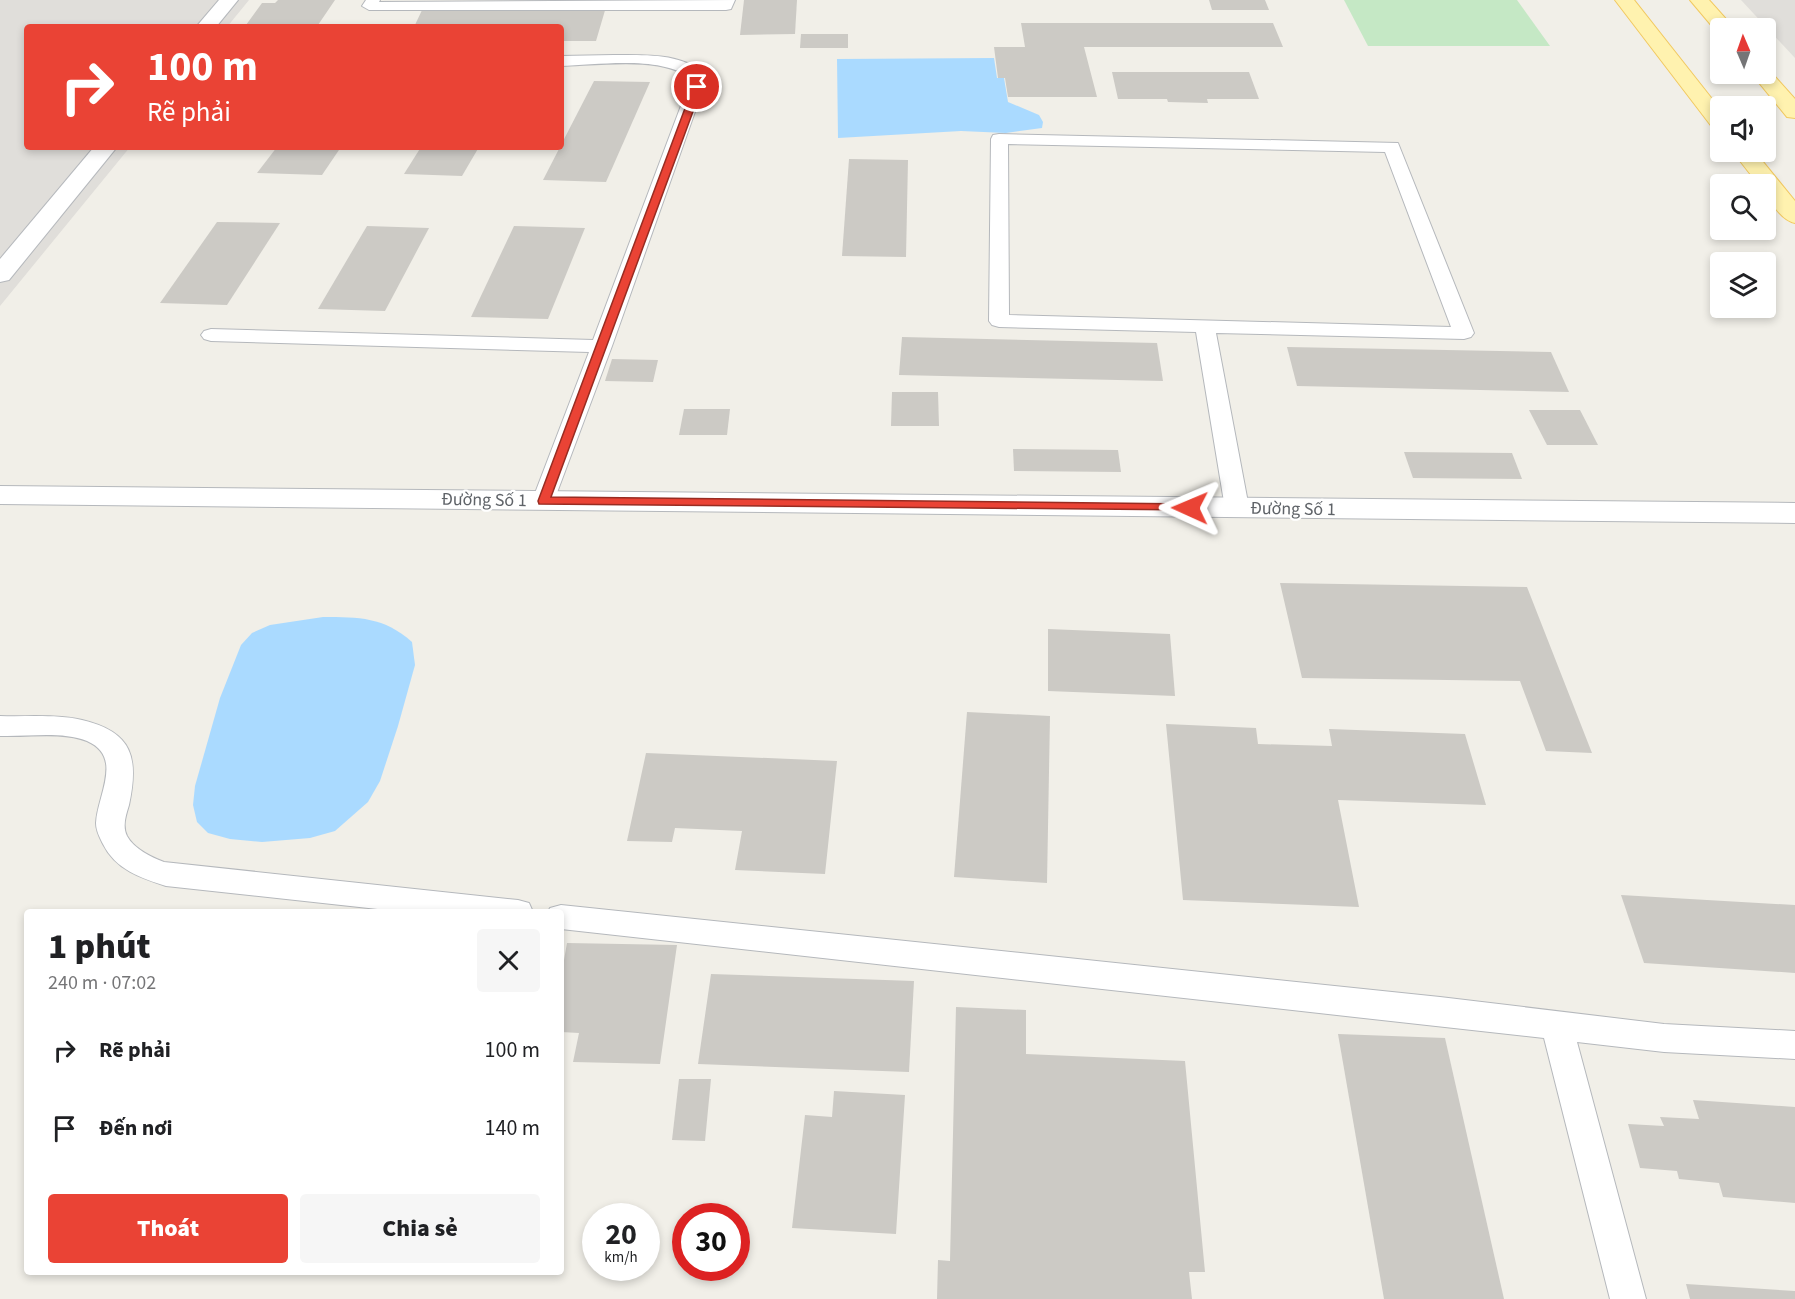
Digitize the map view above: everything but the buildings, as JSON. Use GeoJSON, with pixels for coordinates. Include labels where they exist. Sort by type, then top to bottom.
{"type":"FeatureCollection","features":[{"type":"Feature","properties":{"kind":"main road"},"geometry":{"type":"LineString","coordinates":[[1624,0],[1710,109]]}},
{"type":"Feature","properties":{"kind":"main road"},"geometry":{"type":"LineString","coordinates":[[1699,0],[1715,18]]}},
{"type":"Feature","properties":{"kind":"main road"},"geometry":{"type":"LineString","coordinates":[[1771,84],[1795,112]]}},
{"type":"Feature","properties":{"kind":"main road"},"geometry":{"type":"LineString","coordinates":[[1752,162],[1795,216]]}},
{"type":"Feature","properties":{"kind":"street"},"geometry":{"type":"LineString","coordinates":[[209,24],[229,0]]}},
{"type":"Feature","properties":{"kind":"street"},"geometry":{"type":"LineString","coordinates":[[0,275],[104,150]]}},
{"type":"Feature","properties":{"kind":"street","name":"Đường Số 1"},"geometry":{"type":"LineString","coordinates":[[0,495],[1795,513]]}},
{"type":"Feature","properties":{"kind":"lane"},"geometry":{"type":"LineString","coordinates":[[373,0],[369,6],[726,6],[728,0]]}},
{"type":"Feature","properties":{"kind":"lane"},"geometry":{"type":"LineString","coordinates":[[544,501],[699,78],[687,67],[668,61],[564,62]]}},
{"type":"Feature","properties":{"kind":"lane"},"geometry":{"type":"LineString","coordinates":[[999,139],[1392,147],[1464,333],[1205,326],[999,321],[999,139]]}},
{"type":"Feature","properties":{"kind":"lane"},"geometry":{"type":"LineString","coordinates":[[1205,326],[1237,508]]}},
{"type":"Feature","properties":{"kind":"lane"},"geometry":{"type":"LineString","coordinates":[[212,335],[602,346]]}},
{"type":"Feature","properties":{"kind":"lane"},"geometry":{"type":"LineString","coordinates":[[0,726],[83,730],[98,735],[110,743],[118,753],[122,766],[110,824],[117,844],[129,857],[145,868],[166,874],[490,909]]}},
{"type":"Feature","properties":{"kind":"lane"},"geometry":{"type":"LineString","coordinates":[[564,917],[1664,1038],[1795,1045]]}},
{"type":"Feature","properties":{"kind":"lane"},"geometry":{"type":"LineString","coordinates":[[1557,1026],[1628,1299]]}},
{"type":"Feature","properties":{"kind":"shaded area"},"geometry":{"type":"Polygon","coordinates":[[[0,0],[249,0],[229,24],[24,24],[24,150],[128,150],[0,306],[0,0]]]}},
{"type":"Feature","properties":{"kind":"shaded area"},"geometry":{"type":"Polygon","coordinates":[[[1741,0],[1795,0],[1795,58],[1776,38],[1776,18],[1758,18],[1741,0]]]}},
{"type":"Feature","properties":{"kind":"green space"},"geometry":{"type":"Polygon","coordinates":[[[1344,0],[1517,0],[1550,46],[1368,46],[1344,0]]]}},
{"type":"Feature","properties":{"kind":"water"},"geometry":{"type":"Polygon","coordinates":[[[994,58],[997,78],[1004,78],[1008,102],[1039,115],[1043,122],[1042,128],[1006,133],[961,131],[838,138],[837,59],[994,58]]]}},
{"type":"Feature","properties":{"kind":"water"},"geometry":{"type":"Polygon","coordinates":[[[323,617],[371,620],[391,628],[412,642],[415,665],[380,781],[368,802],[335,831],[310,838],[262,842],[230,839],[208,833],[197,822],[193,805],[195,786],[220,698],[241,645],[252,633],[270,625],[323,617]]]}},
{"type":"Feature","properties":{"kind":"route"},"geometry":{"type":"LineString","coordinates":[[697,87],[544,501],[1190,508]]}}]}
